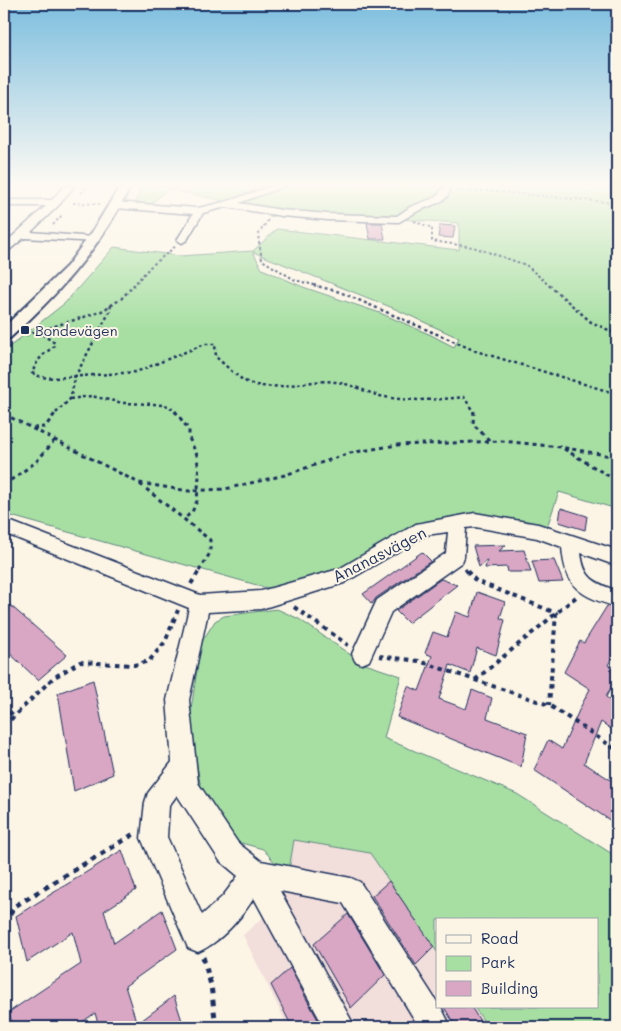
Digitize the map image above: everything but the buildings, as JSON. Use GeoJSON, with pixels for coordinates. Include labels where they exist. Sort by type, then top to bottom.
{"type":"FeatureCollection","features":[{"type":"Feature","properties":{"kind":"main road"},"geometry":{"type":"LineString","coordinates":[[4,335],[60,282],[97,234]]}},
{"type":"Feature","properties":{"kind":"street"},"geometry":{"type":"LineString","coordinates":[[182,240],[186,234]]}},
{"type":"Feature","properties":{"kind":"street"},"geometry":{"type":"LineString","coordinates":[[4,249],[23,235],[94,240]]}},
{"type":"Feature","properties":{"kind":"street","name":"Ananasvägen"},"geometry":{"type":"LineString","coordinates":[[4,526],[192,601],[261,600],[277,596],[344,575],[422,529],[475,520],[538,531],[617,558]]}},
{"type":"Feature","properties":{"kind":"street"},"geometry":{"type":"LineString","coordinates":[[362,654],[384,606],[455,557],[458,523]]}},
{"type":"Feature","properties":{"kind":"street"},"geometry":{"type":"LineString","coordinates":[[571,542],[572,568],[585,587],[617,599]]}},
{"type":"Feature","properties":{"kind":"street"},"geometry":{"type":"LineString","coordinates":[[192,601],[178,700],[186,788],[229,852],[255,873],[340,1027]]}},
{"type":"Feature","properties":{"kind":"street"},"geometry":{"type":"LineString","coordinates":[[184,766],[157,802],[154,838],[198,938],[234,906],[255,873]]}},
{"type":"Feature","properties":{"kind":"street"},"geometry":{"type":"LineString","coordinates":[[255,873],[351,892],[436,1027]]}},
{"type":"Feature","properties":{"kind":"path"},"geometry":{"type":"LineString","coordinates":[[258,234],[262,260],[295,280],[340,292],[476,351],[617,394]]}},
{"type":"Feature","properties":{"kind":"path"},"geometry":{"type":"LineString","coordinates":[[432,234],[432,241],[473,247],[526,265],[591,322],[617,334]]}},
{"type":"Feature","properties":{"kind":"path"},"geometry":{"type":"LineString","coordinates":[[23,336],[100,312],[112,305],[121,299],[150,267],[182,240]]}},
{"type":"Feature","properties":{"kind":"path"},"geometry":{"type":"LineString","coordinates":[[70,399],[76,375],[112,305]]}},
{"type":"Feature","properties":{"kind":"path"},"geometry":{"type":"LineString","coordinates":[[36,331],[55,343],[54,347],[46,352],[36,363],[32,373],[41,377],[54,378],[76,375],[93,377],[136,372],[205,344],[215,344],[216,357],[248,383],[270,386],[301,385],[322,381],[338,382],[381,396],[430,401],[464,398],[474,411],[473,424],[490,441]]}},
{"type":"Feature","properties":{"kind":"path"},"geometry":{"type":"LineString","coordinates":[[46,436],[46,427],[59,408],[70,399],[91,396],[122,403],[133,402],[169,406],[189,430],[189,438],[197,455],[197,501],[192,512],[184,519]]}},
{"type":"Feature","properties":{"kind":"path"},"geometry":{"type":"LineString","coordinates":[[4,414],[139,483],[210,540],[210,553],[192,601],[165,642],[149,661],[134,666],[80,662],[53,678],[4,726]]}},
{"type":"Feature","properties":{"kind":"path"},"geometry":{"type":"LineString","coordinates":[[33,428],[46,427]]}},
{"type":"Feature","properties":{"kind":"path"},"geometry":{"type":"LineString","coordinates":[[4,485],[36,462],[55,440]]}},
{"type":"Feature","properties":{"kind":"path"},"geometry":{"type":"LineString","coordinates":[[139,483],[189,491],[225,489],[285,475],[359,451],[397,445],[490,441],[560,447],[617,457]]}},
{"type":"Feature","properties":{"kind":"path"},"geometry":{"type":"LineString","coordinates":[[560,447],[617,481]]}},
{"type":"Feature","properties":{"kind":"path"},"geometry":{"type":"LineString","coordinates":[[455,557],[476,581],[556,613]]}},
{"type":"Feature","properties":{"kind":"path"},"geometry":{"type":"LineString","coordinates":[[475,681],[573,601],[585,587]]}},
{"type":"Feature","properties":{"kind":"path"},"geometry":{"type":"LineString","coordinates":[[277,596],[362,654],[419,661],[549,705],[617,750]]}},
{"type":"Feature","properties":{"kind":"path"},"geometry":{"type":"LineString","coordinates":[[549,705],[556,613]]}},
{"type":"Feature","properties":{"kind":"path"},"geometry":{"type":"LineString","coordinates":[[4,704],[13,716]]}},
{"type":"Feature","properties":{"kind":"path"},"geometry":{"type":"LineString","coordinates":[[4,924],[15,906],[155,821]]}},
{"type":"Feature","properties":{"kind":"path"},"geometry":{"type":"LineString","coordinates":[[198,938],[211,985],[216,1027]]}},
{"type":"Feature","properties":{"kind":"shaded area"},"geometry":{"type":"Polygon","coordinates":[[[294,840],[370,853],[436,951],[436,1008],[475,1008],[488,1027],[288,1027],[243,935],[267,914],[289,870],[294,840]]]}},
{"type":"Feature","properties":{"kind":"green space"},"geometry":{"type":"Polygon","coordinates":[[[271,234],[321,234],[459,250],[459,234],[617,234],[617,509],[559,492],[547,527],[508,518],[472,515],[417,525],[340,568],[271,589],[4,514],[4,351],[65,303],[114,247],[180,256],[253,251],[271,234]],[[253,252],[262,269],[303,287],[380,313],[454,347],[459,338],[393,308],[253,252]]]}},
{"type":"Feature","properties":{"kind":"green space"},"geometry":{"type":"Polygon","coordinates":[[[277,609],[299,619],[362,663],[401,676],[384,738],[517,794],[617,857],[617,1027],[488,1027],[475,1008],[598,1008],[598,918],[436,918],[436,951],[370,853],[294,840],[289,870],[278,866],[263,849],[234,841],[201,788],[189,723],[201,643],[215,621],[224,616],[277,609]]]}},
{"type":"Feature","properties":{"kind":"place","name":"Bondevägen"},"geometry":{"type":"Point","coordinates":[25,330]}}]}
